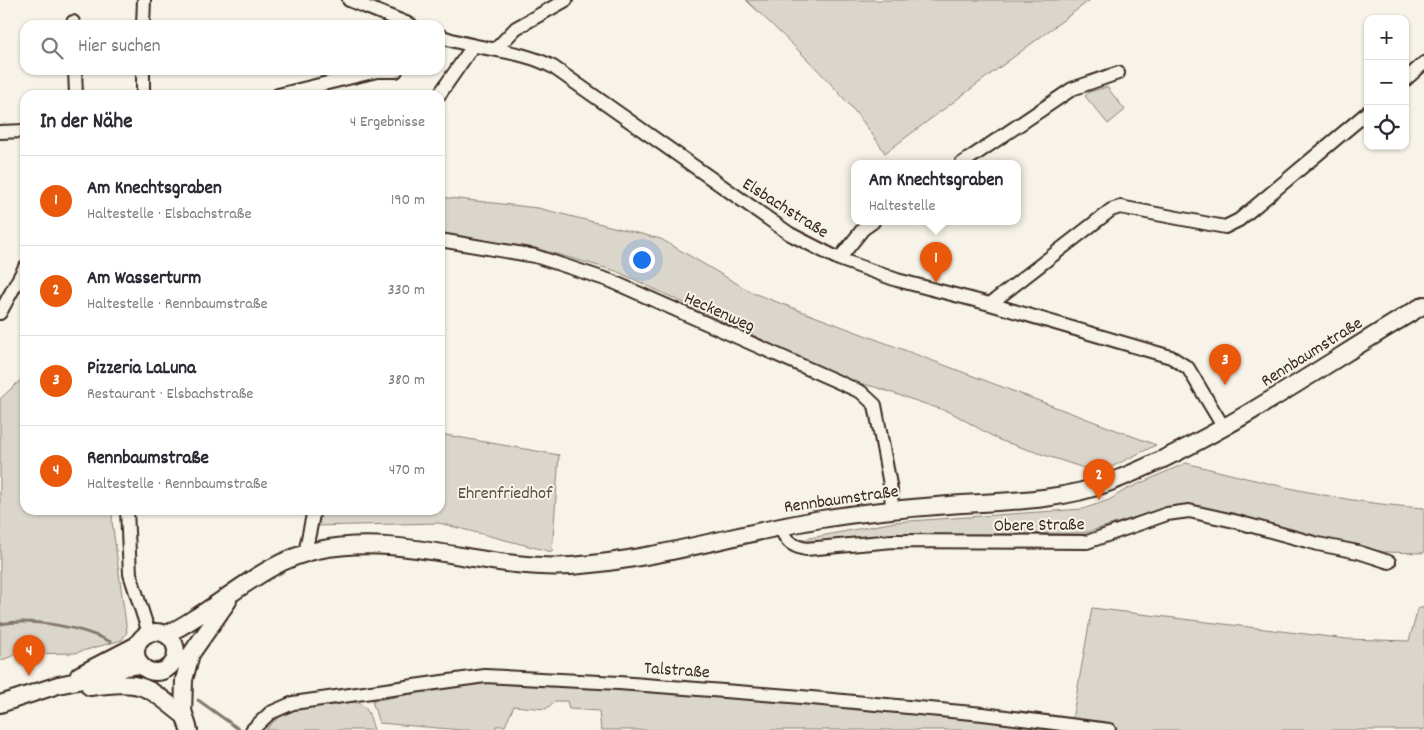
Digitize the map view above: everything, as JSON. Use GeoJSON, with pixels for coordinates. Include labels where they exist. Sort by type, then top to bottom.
{"type":"FeatureCollection","features":[{"type":"Feature","properties":{"kind":"main road","name":"Rennbaumstraße"},"geometry":{"type":"LineString","coordinates":[[176,649],[184,637],[263,571],[306,553],[332,547],[373,545],[419,549],[502,564],[567,566],[602,564],[780,527],[892,510],[1040,498],[1091,488],[1154,464],[1224,428],[1424,305]]}},
{"type":"Feature","properties":{"kind":"main road","name":"Rennbaumstraße"},"geometry":{"type":"LineString","coordinates":[[166,634],[232,595]]}},
{"type":"Feature","properties":{"kind":"main road"},"geometry":{"type":"LineString","coordinates":[[186,722],[184,680],[190,654],[232,595]]}},
{"type":"Feature","properties":{"kind":"main road"},"geometry":{"type":"LineString","coordinates":[[58,685],[137,645],[149,633],[159,632],[171,638],[176,649],[175,660],[163,669],[145,669],[136,658],[137,645]]}},
{"type":"Feature","properties":{"kind":"main road"},"geometry":{"type":"LineString","coordinates":[[0,704],[58,685],[102,676],[125,667],[140,665]]}},
{"type":"Feature","properties":{"kind":"main road"},"geometry":{"type":"LineString","coordinates":[[163,669],[161,677],[186,722]]}},
{"type":"Feature","properties":{"kind":"main road"},"geometry":{"type":"LineString","coordinates":[[58,685],[73,689],[122,683],[147,687],[186,722]]}},
{"type":"Feature","properties":{"kind":"street"},"geometry":{"type":"LineString","coordinates":[[144,0],[144,20]]}},
{"type":"Feature","properties":{"kind":"street"},"geometry":{"type":"LineString","coordinates":[[349,0],[399,20]]}},
{"type":"Feature","properties":{"kind":"street"},"geometry":{"type":"LineString","coordinates":[[496,49],[516,28],[566,0]]}},
{"type":"Feature","properties":{"kind":"street","name":"Elsbachstraße"},"geometry":{"type":"LineString","coordinates":[[445,38],[473,46],[536,58],[553,67],[790,234],[839,259],[896,280],[990,304],[1160,353],[1180,361],[1188,368],[1224,428]]}},
{"type":"Feature","properties":{"kind":"street"},"geometry":{"type":"LineString","coordinates":[[442,90],[473,46]]}},
{"type":"Feature","properties":{"kind":"street"},"geometry":{"type":"LineString","coordinates":[[1409,76],[1424,63]]}},
{"type":"Feature","properties":{"kind":"street"},"geometry":{"type":"LineString","coordinates":[[967,160],[1072,89],[1118,73]]}},
{"type":"Feature","properties":{"kind":"street"},"geometry":{"type":"LineString","coordinates":[[75,75],[76,90]]}},
{"type":"Feature","properties":{"kind":"street"},"geometry":{"type":"LineString","coordinates":[[143,75],[143,90]]}},
{"type":"Feature","properties":{"kind":"street"},"geometry":{"type":"LineString","coordinates":[[299,90],[360,75]]}},
{"type":"Feature","properties":{"kind":"street"},"geometry":{"type":"LineString","coordinates":[[990,304],[1111,210],[1120,207],[1225,227],[1239,220],[1364,115]]}},
{"type":"Feature","properties":{"kind":"street"},"geometry":{"type":"LineString","coordinates":[[0,132],[20,131]]}},
{"type":"Feature","properties":{"kind":"street"},"geometry":{"type":"LineString","coordinates":[[839,259],[863,229],[869,225]]}},
{"type":"Feature","properties":{"kind":"street","name":"Heckenweg"},"geometry":{"type":"LineString","coordinates":[[445,241],[535,256],[611,281],[861,392],[875,405],[891,490],[892,510]]}},
{"type":"Feature","properties":{"kind":"street"},"geometry":{"type":"LineString","coordinates":[[0,313],[20,277]]}},
{"type":"Feature","properties":{"kind":"street","name":"Obere Straße"},"geometry":{"type":"LineString","coordinates":[[780,527],[785,539],[794,547],[806,549],[893,541],[1086,542],[1168,514],[1189,511],[1234,520],[1390,562]]}},
{"type":"Feature","properties":{"kind":"street"},"geometry":{"type":"LineString","coordinates":[[126,515],[130,574],[149,633]]}},
{"type":"Feature","properties":{"kind":"street"},"geometry":{"type":"LineString","coordinates":[[306,553],[313,515]]}},
{"type":"Feature","properties":{"kind":"street","name":"Talstraße"},"geometry":{"type":"LineString","coordinates":[[252,730],[270,713],[293,703],[485,676],[619,682],[790,696],[982,714],[1109,730]]}},
{"type":"Feature","properties":{"kind":"green space"},"geometry":{"type":"Polygon","coordinates":[[[746,0],[1090,0],[885,153],[855,111],[838,92],[746,0]]]}},
{"type":"Feature","properties":{"kind":"green space"},"geometry":{"type":"Polygon","coordinates":[[[1107,87],[1125,110],[1108,124],[1085,96],[1089,92],[1107,87]]]}},
{"type":"Feature","properties":{"kind":"green space"},"geometry":{"type":"Polygon","coordinates":[[[445,198],[538,208],[661,239],[753,293],[1156,445],[1099,473],[999,440],[952,413],[875,387],[850,381],[616,271],[535,248],[445,235],[445,198]]]}},
{"type":"Feature","properties":{"kind":"green space"},"geometry":{"type":"Polygon","coordinates":[[[20,381],[20,515],[113,515],[127,632],[122,640],[75,653],[17,654],[0,661],[0,399],[20,381]]]}},
{"type":"Feature","properties":{"kind":"green space","name":"Ehrenfriedhof"},"geometry":{"type":"Polygon","coordinates":[[[445,435],[559,455],[552,552],[439,523],[314,526],[317,515],[445,515],[445,435]]]}},
{"type":"Feature","properties":{"kind":"green space"},"geometry":{"type":"Polygon","coordinates":[[[1186,463],[1275,485],[1334,497],[1424,508],[1424,553],[1384,552],[1329,541],[1215,511],[1176,505],[1084,533],[893,535],[834,541],[794,541],[895,522],[1083,509],[1109,500],[1125,490],[1186,463]]]}},
{"type":"Feature","properties":{"kind":"green space"},"geometry":{"type":"Polygon","coordinates":[[[1424,607],[1424,730],[601,730],[599,711],[569,709],[567,701],[555,701],[546,709],[514,706],[505,726],[496,726],[496,730],[461,730],[379,723],[372,701],[484,681],[620,688],[1072,720],[1092,608],[1347,639],[1409,641],[1418,609],[1424,607]]]}},
{"type":"Feature","properties":{"kind":"green space"},"geometry":{"type":"Polygon","coordinates":[[[349,702],[360,704],[367,710],[374,730],[266,730],[274,721],[293,711],[349,702]]]}},
{"type":"Feature","properties":{"kind":"waterway"},"geometry":{"type":"LineString","coordinates":[[0,624],[27,622],[57,625],[86,632],[111,642]]}},
{"type":"Feature","properties":{"kind":"waterway"},"geometry":{"type":"LineString","coordinates":[[198,700],[240,730]]}},
{"type":"Feature","properties":{"kind":"place","name":"Am Knechtsgraben"},"geometry":{"type":"Point","coordinates":[936,283]}},
{"type":"Feature","properties":{"kind":"place","name":"Pizzeria LaLuna"},"geometry":{"type":"Point","coordinates":[1225,385]}},
{"type":"Feature","properties":{"kind":"place","name":"Am Wasserturm"},"geometry":{"type":"Point","coordinates":[1099,500]}},
{"type":"Feature","properties":{"kind":"place","name":"Rennbaumstraße"},"geometry":{"type":"Point","coordinates":[29,676]}}]}
